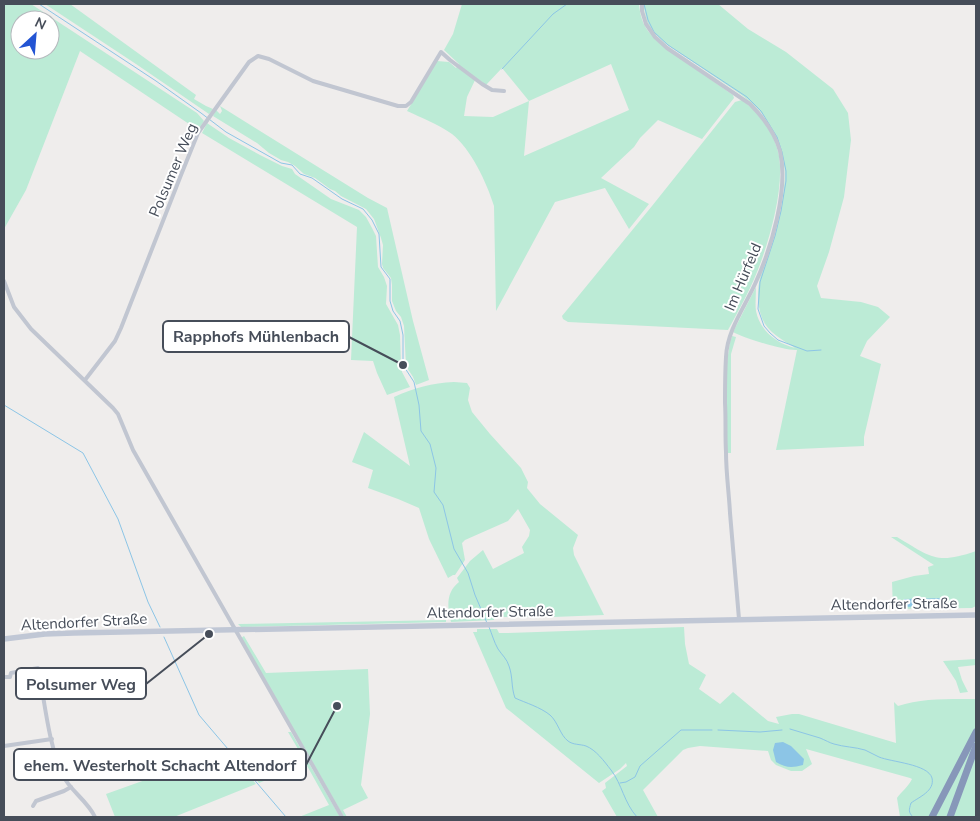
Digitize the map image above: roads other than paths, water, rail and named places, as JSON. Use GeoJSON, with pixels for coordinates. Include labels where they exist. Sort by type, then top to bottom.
{"type":"FeatureCollection","features":[{"type":"Feature","properties":{"kind":"highway"},"geometry":{"type":"LineString","coordinates":[[932,817],[976,732]]}},
{"type":"Feature","properties":{"kind":"highway"},"geometry":{"type":"LineString","coordinates":[[950,817],[976,746]]}},
{"type":"Feature","properties":{"kind":"street","name":"Im Hürfeld"},"geometry":{"type":"LineString","coordinates":[[642,4],[646,24],[655,37],[759,112],[774,136],[782,165],[780,203],[772,238],[755,284],[731,332],[727,347],[725,373],[726,453],[739,619]]}},
{"type":"Feature","properties":{"kind":"street","name":"Polsumer Weg"},"geometry":{"type":"LineString","coordinates":[[85,380],[115,341],[121,328],[198,133],[249,62],[258,56],[269,59],[313,81],[398,106],[406,106],[411,102],[441,52],[482,84],[492,90],[504,92]]}},
{"type":"Feature","properties":{"kind":"street"},"geometry":{"type":"LineString","coordinates":[[4,281],[14,307],[33,332],[85,380],[118,414],[133,450],[342,817]]}},
{"type":"Feature","properties":{"kind":"street","name":"Altendorfer Straße"},"geometry":{"type":"LineString","coordinates":[[4,640],[37,635],[74,633],[976,615]]}},
{"type":"Feature","properties":{"kind":"street"},"geometry":{"type":"LineString","coordinates":[[4,677],[10,677],[11,672],[38,668],[52,739],[63,776],[85,801],[95,817]]}},
{"type":"Feature","properties":{"kind":"street"},"geometry":{"type":"LineString","coordinates":[[4,746],[52,739]]}},
{"type":"Feature","properties":{"kind":"street"},"geometry":{"type":"LineString","coordinates":[[33,806],[36,801],[64,792],[71,787]]}},
{"type":"Feature","properties":{"kind":"water"},"geometry":{"type":"Polygon","coordinates":[[[948,598],[948,605],[904,607],[904,599],[948,598]]]}},
{"type":"Feature","properties":{"kind":"water"},"geometry":{"type":"Polygon","coordinates":[[[783,742],[791,746],[804,759],[803,765],[789,767],[776,762],[773,750],[775,743],[783,742]]]}},
{"type":"Feature","properties":{"kind":"waterway"},"geometry":{"type":"LineString","coordinates":[[39,4],[156,81],[226,132],[281,163],[292,165],[300,174],[312,178],[342,199],[363,209],[372,220],[379,234],[381,267],[390,279],[390,301],[393,311],[400,321],[403,335],[403,365],[414,382],[419,405],[421,431],[430,444],[436,468],[434,492],[443,505],[454,549],[468,573],[487,623]]}},
{"type":"Feature","properties":{"kind":"waterway"},"geometry":{"type":"LineString","coordinates":[[502,69],[553,14],[567,4]]}},
{"type":"Feature","properties":{"kind":"waterway"},"geometry":{"type":"LineString","coordinates":[[644,4],[648,20],[654,32],[668,45],[747,97],[761,111],[777,137],[786,171],[786,181],[775,236],[760,282],[758,309],[764,326],[778,340],[807,351],[821,350]]}},
{"type":"Feature","properties":{"kind":"waterway"},"geometry":{"type":"LineString","coordinates":[[4,405],[83,453],[118,519],[148,602],[160,627]]}},
{"type":"Feature","properties":{"kind":"waterway"},"geometry":{"type":"LineString","coordinates":[[489,627],[497,646],[508,664],[515,698],[546,712],[555,721],[568,741],[586,746],[596,753],[615,775],[629,806],[637,817]]}},
{"type":"Feature","properties":{"kind":"waterway"},"geometry":{"type":"LineString","coordinates":[[164,637],[199,715],[286,817]]}},
{"type":"Feature","properties":{"kind":"waterway"},"geometry":{"type":"LineString","coordinates":[[790,729],[834,744],[865,750],[879,757],[917,767],[929,773],[932,778],[931,787],[926,793],[911,803],[909,811],[913,817]]}},
{"type":"Feature","properties":{"kind":"waterway"},"geometry":{"type":"LineString","coordinates":[[620,783],[635,777],[640,766],[681,730],[712,730]]}},
{"type":"Feature","properties":{"kind":"waterway"},"geometry":{"type":"LineString","coordinates":[[718,730],[760,732],[782,730]]}},
{"type":"Feature","properties":{"kind":"place","name":"Rapphofs Mühlenbach"},"geometry":{"type":"Point","coordinates":[403,365]}},
{"type":"Feature","properties":{"kind":"place","name":"Polsumer Weg"},"geometry":{"type":"Point","coordinates":[209,634]}},
{"type":"Feature","properties":{"kind":"place","name":"ehem. Westerholt Schacht Altendorf"},"geometry":{"type":"Point","coordinates":[337,706]}}]}
